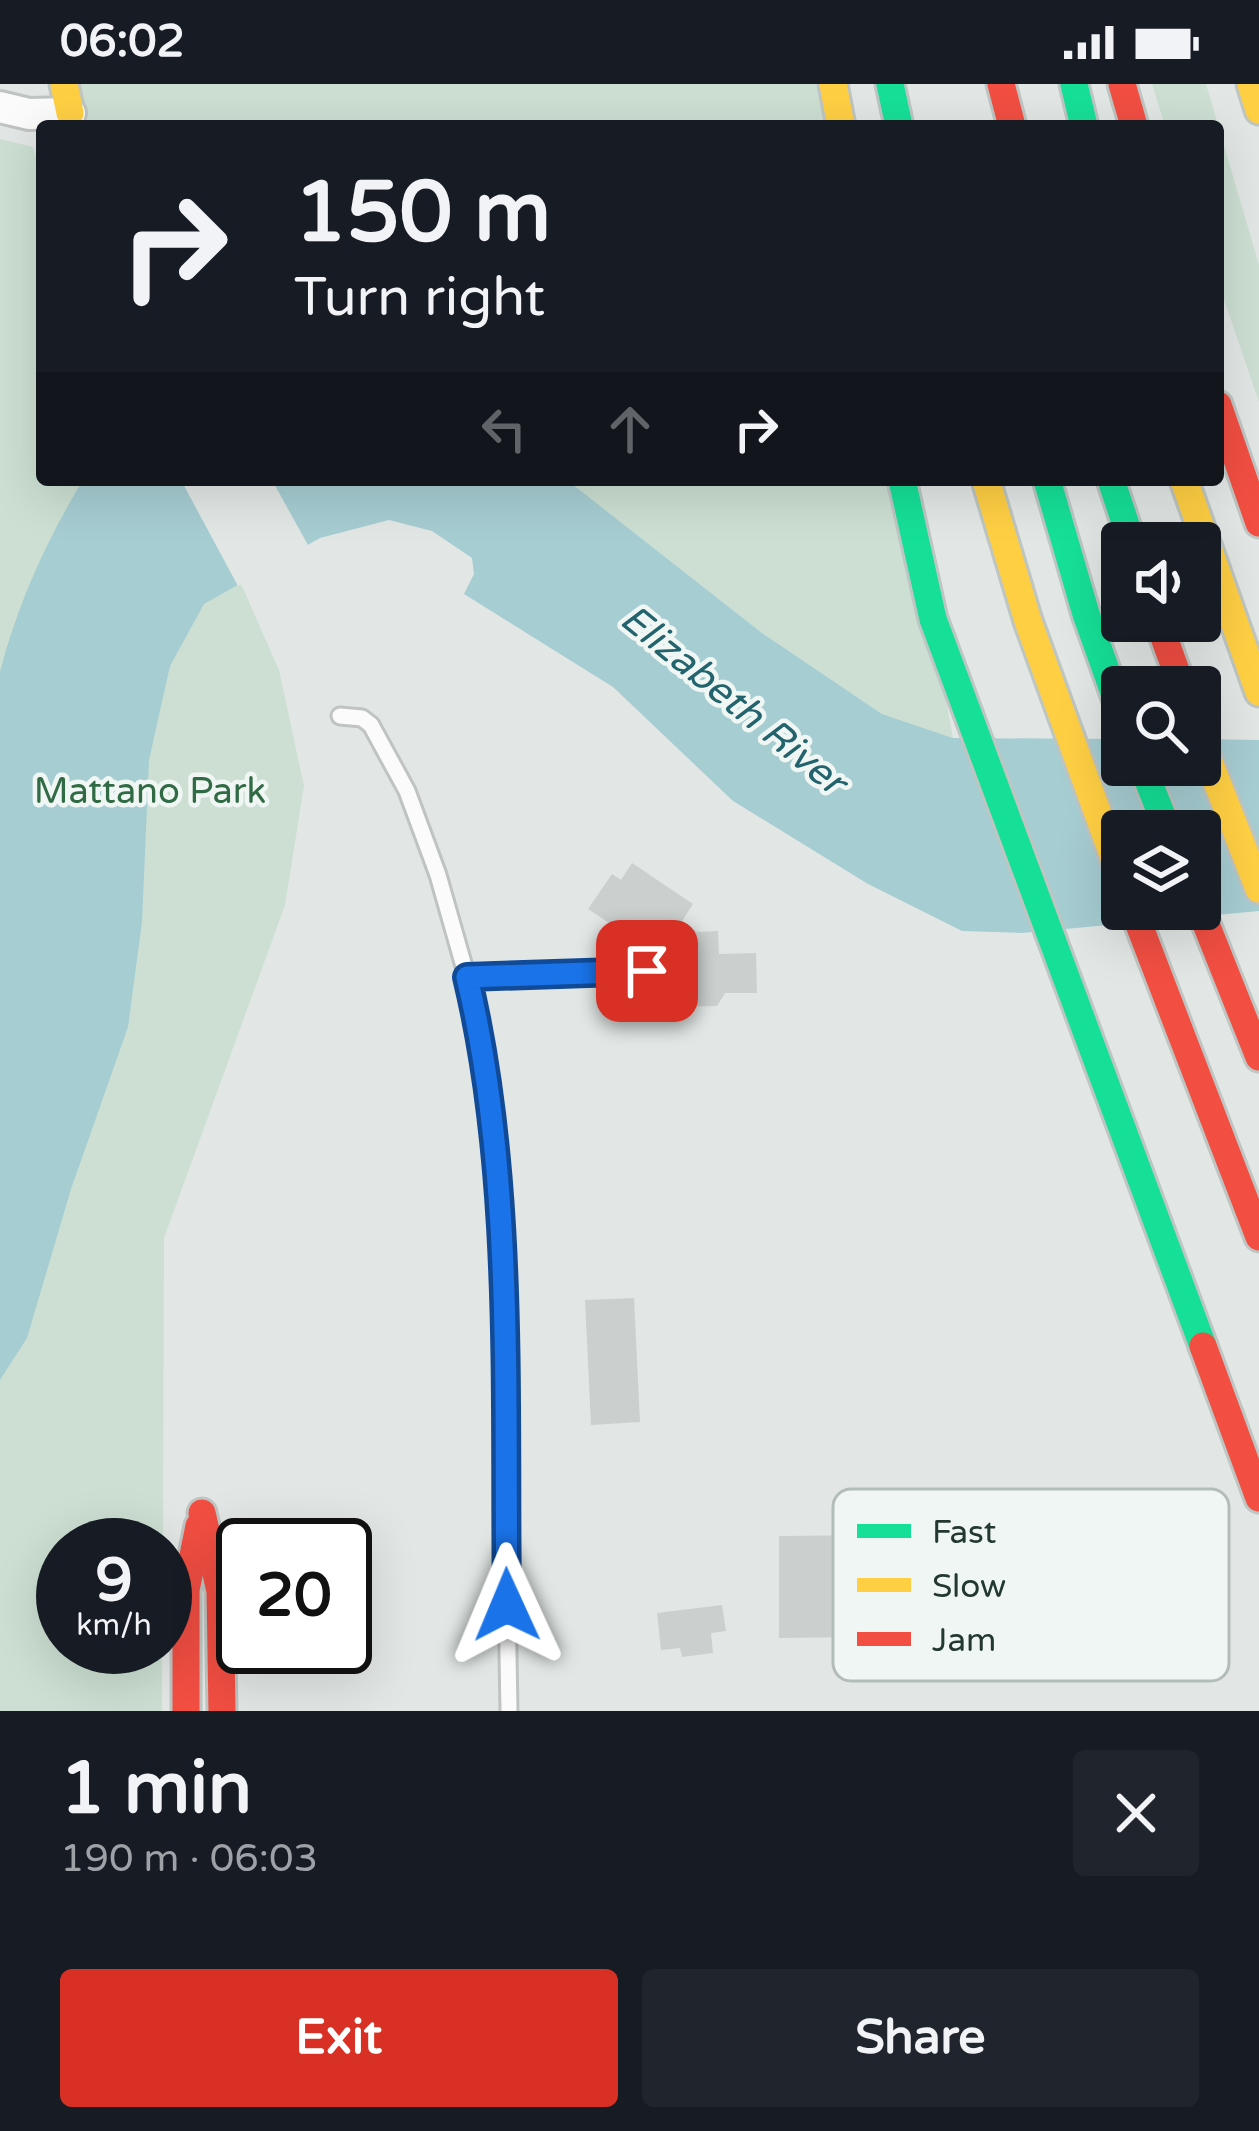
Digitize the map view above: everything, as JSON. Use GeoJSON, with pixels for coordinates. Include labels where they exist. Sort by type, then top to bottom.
{"type":"FeatureCollection","features":[{"type":"Feature","properties":{"kind":"main road"},"geometry":{"type":"LineString","coordinates":[[833,84],[840,120]]}},
{"type":"Feature","properties":{"kind":"main road"},"geometry":{"type":"LineString","coordinates":[[890,84],[897,120]]}},
{"type":"Feature","properties":{"kind":"main road"},"geometry":{"type":"LineString","coordinates":[[1001,84],[1010,120]]}},
{"type":"Feature","properties":{"kind":"main road"},"geometry":{"type":"LineString","coordinates":[[1074,84],[1083,120]]}},
{"type":"Feature","properties":{"kind":"main road"},"geometry":{"type":"LineString","coordinates":[[1122,84],[1132,120]]}},
{"type":"Feature","properties":{"kind":"main road"},"geometry":{"type":"LineString","coordinates":[[1251,84],[1259,110]]}},
{"type":"Feature","properties":{"kind":"main road"},"geometry":{"type":"LineString","coordinates":[[1224,422],[1259,523]]}},
{"type":"Feature","properties":{"kind":"main road"},"geometry":{"type":"LineString","coordinates":[[903,486],[933,619],[1259,1498]]}},
{"type":"Feature","properties":{"kind":"main road"},"geometry":{"type":"LineString","coordinates":[[988,486],[1028,621],[1101,822]]}},
{"type":"Feature","properties":{"kind":"main road"},"geometry":{"type":"LineString","coordinates":[[1050,486],[1105,666]]}},
{"type":"Feature","properties":{"kind":"main road"},"geometry":{"type":"LineString","coordinates":[[1113,486],[1125,522]]}},
{"type":"Feature","properties":{"kind":"main road"},"geometry":{"type":"LineString","coordinates":[[1186,486],[1259,692]]}},
{"type":"Feature","properties":{"kind":"main road"},"geometry":{"type":"LineString","coordinates":[[1218,786],[1259,889]]}},
{"type":"Feature","properties":{"kind":"main road"},"geometry":{"type":"LineString","coordinates":[[1141,930],[1259,1238]]}},
{"type":"Feature","properties":{"kind":"main road"},"geometry":{"type":"LineString","coordinates":[[1208,930],[1259,1057]]}},
{"type":"Feature","properties":{"kind":"main road"},"geometry":{"type":"LineString","coordinates":[[186,1711],[187,1590],[202,1514],[220,1591],[223,1711]]}},
{"type":"Feature","properties":{"kind":"street"},"geometry":{"type":"LineString","coordinates":[[0,107],[29,114],[67,98]]}},
{"type":"Feature","properties":{"kind":"lane"},"geometry":{"type":"LineString","coordinates":[[340,716],[362,718],[390,755],[421,828],[467,977],[485,1065],[500,1192],[509,1711]]}},
{"type":"Feature","properties":{"kind":"lane"},"geometry":{"type":"LineString","coordinates":[[467,977],[647,971]]}},
{"type":"Feature","properties":{"kind":"green space"},"geometry":{"type":"Polygon","coordinates":[[[73,84],[825,84],[833,120],[76,120],[73,84]]]}},
{"type":"Feature","properties":{"kind":"green space"},"geometry":{"type":"Polygon","coordinates":[[[1152,84],[1206,84],[1217,120],[1163,120],[1152,84]]]}},
{"type":"Feature","properties":{"kind":"green space","name":"Mattano Park"},"geometry":{"type":"Polygon","coordinates":[[[0,139],[33,147],[36,157],[36,486],[185,486],[241,584],[279,670],[304,786],[285,905],[164,1238],[163,1518],[36,1518],[36,1674],[162,1674],[162,1711],[0,1711],[0,139]]]}},
{"type":"Feature","properties":{"kind":"green space"},"geometry":{"type":"Polygon","coordinates":[[[1224,145],[1259,265],[1259,402],[1224,300],[1224,145]]]}},
{"type":"Feature","properties":{"kind":"green space"},"geometry":{"type":"Polygon","coordinates":[[[575,486],[906,486],[953,738],[882,714],[762,633],[575,486]]]}},
{"type":"Feature","properties":{"kind":"water","name":"Elizabeth River"},"geometry":{"type":"Polygon","coordinates":[[[80,486],[575,486],[762,633],[882,714],[953,738],[1101,739],[1101,786],[1221,786],[1221,739],[1259,740],[1259,911],[1221,915],[1221,810],[1101,810],[1101,926],[1022,933],[962,931],[868,884],[733,801],[613,687],[464,594],[474,574],[472,558],[432,531],[389,520],[320,538],[204,604],[170,666],[149,760],[142,922],[128,1027],[71,1189],[27,1338],[0,1380],[0,672],[24,597],[80,486]]]}},
{"type":"Feature","properties":{"kind":"pier"},"geometry":{"type":"Polygon","coordinates":[[[184,486],[275,486],[309,547],[238,586],[184,486]]]}},
{"type":"Feature","properties":{"kind":"building"},"geometry":{"type":"Polygon","coordinates":[[[632,863],[693,904],[682,921],[697,932],[718,931],[719,954],[756,953],[757,993],[725,993],[717,1006],[668,1007],[667,947],[647,948],[588,909],[612,874],[621,880],[632,863]]]}},
{"type":"Feature","properties":{"kind":"building"},"geometry":{"type":"Polygon","coordinates":[[[634,1298],[640,1422],[591,1425],[585,1300],[634,1298]]]}},
{"type":"Feature","properties":{"kind":"building"},"geometry":{"type":"Polygon","coordinates":[[[833,1535],[833,1637],[779,1638],[779,1536],[833,1535]]]}},
{"type":"Feature","properties":{"kind":"building"},"geometry":{"type":"Polygon","coordinates":[[[722,1605],[726,1631],[711,1633],[713,1653],[682,1657],[680,1648],[661,1650],[657,1613],[722,1605]]]}},
{"type":"Feature","properties":{"kind":"traffic: fast"},"geometry":{"type":"LineString","coordinates":[[890,84],[898,120]]}},
{"type":"Feature","properties":{"kind":"traffic: fast"},"geometry":{"type":"LineString","coordinates":[[1074,84],[1083,120]]}},
{"type":"Feature","properties":{"kind":"traffic: fast"},"geometry":{"type":"LineString","coordinates":[[903,486],[933,619],[1203,1346]]}},
{"type":"Feature","properties":{"kind":"traffic: fast"},"geometry":{"type":"LineString","coordinates":[[1049,486],[1105,666]]}},
{"type":"Feature","properties":{"kind":"traffic: fast"},"geometry":{"type":"LineString","coordinates":[[1113,486],[1125,522]]}},
{"type":"Feature","properties":{"kind":"traffic: fast"},"geometry":{"type":"LineString","coordinates":[[1150,786],[1160,810]]}},
{"type":"Feature","properties":{"kind":"traffic: slow"},"geometry":{"type":"LineString","coordinates":[[64,84],[70,113]]}},
{"type":"Feature","properties":{"kind":"traffic: slow"},"geometry":{"type":"LineString","coordinates":[[833,84],[840,120]]}},
{"type":"Feature","properties":{"kind":"traffic: slow"},"geometry":{"type":"LineString","coordinates":[[1251,84],[1259,110]]}},
{"type":"Feature","properties":{"kind":"traffic: slow"},"geometry":{"type":"LineString","coordinates":[[988,486],[1028,621],[1101,822]]}},
{"type":"Feature","properties":{"kind":"traffic: slow"},"geometry":{"type":"LineString","coordinates":[[1186,486],[1259,692]]}},
{"type":"Feature","properties":{"kind":"traffic: slow"},"geometry":{"type":"LineString","coordinates":[[1218,786],[1259,889]]}},
{"type":"Feature","properties":{"kind":"traffic: jam"},"geometry":{"type":"LineString","coordinates":[[1001,84],[1010,120]]}},
{"type":"Feature","properties":{"kind":"traffic: jam"},"geometry":{"type":"LineString","coordinates":[[1122,84],[1132,120]]}},
{"type":"Feature","properties":{"kind":"traffic: jam"},"geometry":{"type":"LineString","coordinates":[[1224,422],[1259,523]]}},
{"type":"Feature","properties":{"kind":"traffic: jam"},"geometry":{"type":"LineString","coordinates":[[1166,642],[1174,666]]}},
{"type":"Feature","properties":{"kind":"traffic: jam"},"geometry":{"type":"LineString","coordinates":[[1141,930],[1259,1237]]}},
{"type":"Feature","properties":{"kind":"traffic: jam"},"geometry":{"type":"LineString","coordinates":[[1208,930],[1259,1057]]}},
{"type":"Feature","properties":{"kind":"traffic: jam"},"geometry":{"type":"LineString","coordinates":[[1203,1346],[1259,1498]]}},
{"type":"Feature","properties":{"kind":"traffic: jam"},"geometry":{"type":"LineString","coordinates":[[202,1513],[220,1591],[222,1711]]}},
{"type":"Feature","properties":{"kind":"traffic: jam"},"geometry":{"type":"LineString","coordinates":[[186,1711],[186,1590],[199,1526]]}},
{"type":"Feature","properties":{"kind":"route"},"geometry":{"type":"LineString","coordinates":[[507,1605],[500,1192],[485,1065],[467,977],[647,971]]}}]}
